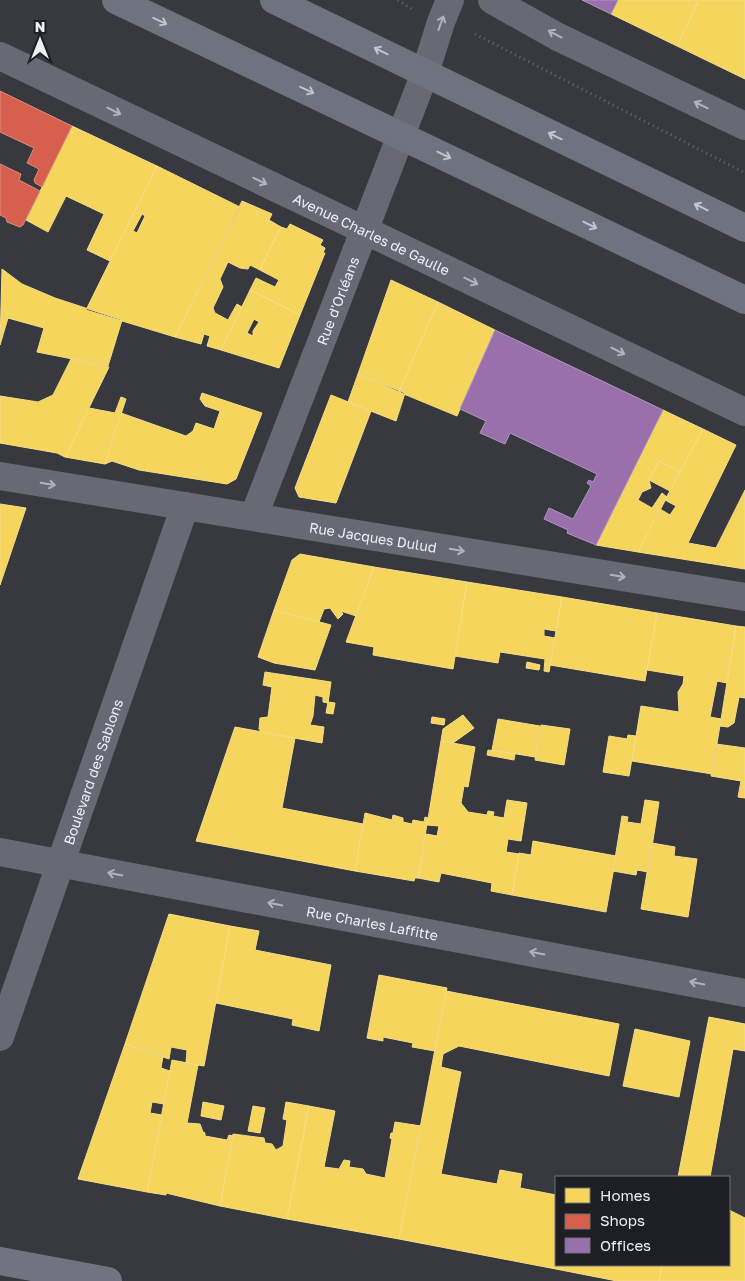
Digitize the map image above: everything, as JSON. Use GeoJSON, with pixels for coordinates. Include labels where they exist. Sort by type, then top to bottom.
{"type":"FeatureCollection","features":[{"type":"Feature","properties":{"kind":"main road"},"geometry":{"type":"LineString","coordinates":[[116,0],[745,300]]}},
{"type":"Feature","properties":{"kind":"main road"},"geometry":{"type":"LineString","coordinates":[[274,0],[745,228]]}},
{"type":"Feature","properties":{"kind":"main road"},"geometry":{"type":"LineString","coordinates":[[0,1261],[108,1281]]}},
{"type":"Feature","properties":{"kind":"street","name":"Rue d'Orléans"},"geometry":{"type":"LineString","coordinates":[[254,516],[425,73],[440,22],[450,0]]}},
{"type":"Feature","properties":{"kind":"street"},"geometry":{"type":"LineString","coordinates":[[492,0],[558,36],[745,126]]}},
{"type":"Feature","properties":{"kind":"street","name":"Avenue Charles de Gaulle"},"geometry":{"type":"LineString","coordinates":[[0,56],[745,412]]}},
{"type":"Feature","properties":{"kind":"street","name":"Rue Jacques Dulud"},"geometry":{"type":"LineString","coordinates":[[0,476],[745,597]]}},
{"type":"Feature","properties":{"kind":"street","name":"Boulevard des Sablons"},"geometry":{"type":"LineString","coordinates":[[0,1037],[185,506]]}},
{"type":"Feature","properties":{"kind":"street","name":"Rue Charles Laffitte"},"geometry":{"type":"LineString","coordinates":[[0,852],[745,992]]}},
{"type":"Feature","properties":{"kind":"path"},"geometry":{"type":"LineString","coordinates":[[398,0],[420,15]]}},
{"type":"Feature","properties":{"kind":"path"},"geometry":{"type":"LineString","coordinates":[[475,34],[745,173]]}},
{"type":"Feature","properties":{"kind":"building: Homes"},"geometry":{"type":"Polygon","coordinates":[[[618,0],[699,0],[677,46],[611,14],[618,0]]]}},
{"type":"Feature","properties":{"kind":"building: Homes"},"geometry":{"type":"Polygon","coordinates":[[[699,0],[745,0],[745,79],[677,46],[699,0]]]}},
{"type":"Feature","properties":{"kind":"building: Homes"},"geometry":{"type":"Polygon","coordinates":[[[72,126],[157,166],[110,261],[87,250],[104,214],[66,196],[48,232],[26,220],[72,126]]]}},
{"type":"Feature","properties":{"kind":"building: Homes"},"geometry":{"type":"Polygon","coordinates":[[[157,166],[240,207],[175,337],[86,310],[157,166]],[[142,214],[133,231],[137,233],[145,216],[142,214]]]}},
{"type":"Feature","properties":{"kind":"building: Homes"},"geometry":{"type":"Polygon","coordinates":[[[242,201],[272,214],[269,220],[281,227],[260,270],[250,265],[248,269],[240,268],[228,262],[220,279],[223,287],[213,308],[215,313],[228,320],[237,304],[242,307],[221,350],[207,346],[210,336],[204,334],[201,344],[175,337],[242,201]]]}},
{"type":"Feature","properties":{"kind":"building: Homes"},"geometry":{"type":"Polygon","coordinates":[[[290,224],[323,240],[320,245],[325,248],[323,253],[325,253],[300,315],[250,290],[256,278],[275,287],[279,280],[260,270],[281,227],[287,229],[290,224]]]}},
{"type":"Feature","properties":{"kind":"building: Homes"},"geometry":{"type":"Polygon","coordinates":[[[2,269],[22,284],[55,298],[122,320],[108,366],[37,352],[44,328],[8,318],[0,345],[2,269]]]}},
{"type":"Feature","properties":{"kind":"building: Homes"},"geometry":{"type":"Polygon","coordinates":[[[391,280],[438,302],[399,392],[358,374],[391,280]]]}},
{"type":"Feature","properties":{"kind":"building: Homes"},"geometry":{"type":"Polygon","coordinates":[[[250,290],[300,315],[279,368],[221,350],[250,290]],[[254,319],[247,333],[253,336],[253,331],[259,322],[254,319]]]}},
{"type":"Feature","properties":{"kind":"building: Homes"},"geometry":{"type":"Polygon","coordinates":[[[438,302],[495,330],[457,416],[399,392],[438,302]]]}},
{"type":"Feature","properties":{"kind":"building: Homes"},"geometry":{"type":"Polygon","coordinates":[[[71,359],[109,367],[65,457],[57,453],[0,443],[0,396],[38,402],[53,395],[71,359]]]}},
{"type":"Feature","properties":{"kind":"building: Homes"},"geometry":{"type":"Polygon","coordinates":[[[358,374],[405,393],[396,421],[348,402],[358,374]]]}},
{"type":"Feature","properties":{"kind":"building: Homes"},"geometry":{"type":"Polygon","coordinates":[[[202,393],[262,413],[236,479],[227,484],[139,470],[112,461],[105,464],[121,413],[186,436],[193,431],[196,423],[214,429],[220,411],[205,406],[200,399],[202,393]]]}},
{"type":"Feature","properties":{"kind":"building: Homes"},"geometry":{"type":"Polygon","coordinates":[[[331,395],[371,411],[336,503],[299,497],[295,488],[331,395]]]}},
{"type":"Feature","properties":{"kind":"building: Homes"},"geometry":{"type":"Polygon","coordinates":[[[121,397],[126,399],[105,464],[65,457],[89,408],[115,413],[121,397]]]}},
{"type":"Feature","properties":{"kind":"building: Homes"},"geometry":{"type":"Polygon","coordinates":[[[663,410],[703,429],[680,472],[659,461],[649,480],[651,488],[642,492],[638,500],[652,508],[662,493],[667,497],[638,552],[596,545],[663,410]]]}},
{"type":"Feature","properties":{"kind":"building: Homes"},"geometry":{"type":"Polygon","coordinates":[[[703,429],[736,445],[688,543],[716,548],[745,490],[745,569],[638,552],[660,509],[670,515],[676,506],[665,500],[703,429]]]}},
{"type":"Feature","properties":{"kind":"building: Homes"},"geometry":{"type":"Polygon","coordinates":[[[659,461],[680,472],[670,491],[649,480],[659,461]]]}},
{"type":"Feature","properties":{"kind":"building: Homes"},"geometry":{"type":"Polygon","coordinates":[[[0,504],[26,508],[0,585],[0,504]]]}},
{"type":"Feature","properties":{"kind":"building: Homes"},"geometry":{"type":"Polygon","coordinates":[[[300,554],[374,567],[356,616],[341,611],[343,614],[338,619],[330,608],[324,609],[319,622],[274,610],[292,560],[300,554]]]}},
{"type":"Feature","properties":{"kind":"building: Homes"},"geometry":{"type":"Polygon","coordinates":[[[374,567],[467,582],[453,669],[373,655],[374,647],[346,642],[374,567]]]}},
{"type":"Feature","properties":{"kind":"building: Homes"},"geometry":{"type":"Polygon","coordinates":[[[467,582],[562,597],[556,631],[544,629],[544,636],[555,638],[549,672],[544,671],[545,659],[500,652],[498,663],[455,656],[467,582]]]}},
{"type":"Feature","properties":{"kind":"building: Homes"},"geometry":{"type":"Polygon","coordinates":[[[562,597],[657,613],[645,681],[550,665],[562,597]]]}},
{"type":"Feature","properties":{"kind":"building: Homes"},"geometry":{"type":"Polygon","coordinates":[[[274,610],[331,625],[315,670],[274,663],[258,657],[274,610]]]}},
{"type":"Feature","properties":{"kind":"building: Homes"},"geometry":{"type":"Polygon","coordinates":[[[657,613],[736,626],[727,683],[717,681],[710,717],[721,719],[712,774],[632,761],[641,706],[679,712],[678,692],[683,684],[684,676],[647,670],[657,613]]]}},
{"type":"Feature","properties":{"kind":"building: Homes"},"geometry":{"type":"Polygon","coordinates":[[[736,626],[745,627],[745,698],[739,697],[734,723],[728,727],[720,726],[736,626]]]}},
{"type":"Feature","properties":{"kind":"building: Homes"},"geometry":{"type":"Polygon","coordinates":[[[527,662],[540,665],[539,670],[526,668],[527,662]]]}},
{"type":"Feature","properties":{"kind":"building: Homes"},"geometry":{"type":"Polygon","coordinates":[[[265,672],[331,682],[328,703],[323,702],[323,697],[315,695],[310,725],[324,727],[322,743],[261,732],[259,729],[260,718],[268,717],[272,687],[263,685],[265,672]]]}},
{"type":"Feature","properties":{"kind":"building: Homes"},"geometry":{"type":"Polygon","coordinates":[[[328,702],[335,703],[333,714],[326,713],[328,702]]]}},
{"type":"Feature","properties":{"kind":"building: Homes"},"geometry":{"type":"Polygon","coordinates":[[[463,715],[474,728],[453,743],[441,741],[443,729],[463,715]]]}},
{"type":"Feature","properties":{"kind":"building: Homes"},"geometry":{"type":"Polygon","coordinates":[[[432,717],[445,719],[444,725],[431,723],[432,717]]]}},
{"type":"Feature","properties":{"kind":"building: Homes"},"geometry":{"type":"Polygon","coordinates":[[[498,719],[540,726],[535,757],[492,750],[498,719]]]}},
{"type":"Feature","properties":{"kind":"building: Homes"},"geometry":{"type":"Polygon","coordinates":[[[541,725],[570,729],[564,765],[535,760],[541,725]]]}},
{"type":"Feature","properties":{"kind":"building: Homes"},"geometry":{"type":"Polygon","coordinates":[[[235,727],[295,738],[282,808],[363,824],[355,871],[196,841],[235,727]]]}},
{"type":"Feature","properties":{"kind":"building: Homes"},"geometry":{"type":"Polygon","coordinates":[[[628,735],[636,736],[629,776],[603,772],[609,736],[627,739],[628,735]]]}},
{"type":"Feature","properties":{"kind":"building: Homes"},"geometry":{"type":"Polygon","coordinates":[[[441,741],[475,747],[468,787],[464,786],[461,803],[468,812],[487,815],[488,811],[494,812],[493,816],[504,818],[507,800],[527,803],[521,841],[508,839],[506,852],[519,854],[512,895],[491,891],[492,883],[441,873],[439,882],[418,878],[426,834],[437,836],[439,826],[427,825],[441,741]]]}},
{"type":"Feature","properties":{"kind":"building: Homes"},"geometry":{"type":"Polygon","coordinates":[[[716,744],[745,748],[745,798],[738,797],[741,781],[711,776],[716,744]]]}},
{"type":"Feature","properties":{"kind":"building: Homes"},"geometry":{"type":"Polygon","coordinates":[[[488,750],[515,754],[514,760],[487,755],[488,750]]]}},
{"type":"Feature","properties":{"kind":"building: Homes"},"geometry":{"type":"Polygon","coordinates":[[[645,800],[659,802],[648,872],[637,870],[636,875],[613,871],[622,816],[628,817],[627,822],[641,824],[645,800]]]}},
{"type":"Feature","properties":{"kind":"building: Homes"},"geometry":{"type":"Polygon","coordinates":[[[365,813],[392,820],[393,815],[403,818],[403,822],[412,824],[413,820],[424,822],[425,817],[428,818],[418,878],[415,878],[414,881],[355,871],[365,813]]]}},
{"type":"Feature","properties":{"kind":"building: Homes"},"geometry":{"type":"Polygon","coordinates":[[[533,841],[616,856],[606,912],[512,895],[519,853],[531,855],[533,841]]]}},
{"type":"Feature","properties":{"kind":"building: Homes"},"geometry":{"type":"Polygon","coordinates":[[[652,843],[675,847],[674,856],[697,859],[688,917],[641,909],[652,843]]]}},
{"type":"Feature","properties":{"kind":"building: Homes"},"geometry":{"type":"Polygon","coordinates":[[[169,914],[230,926],[204,1066],[186,1063],[187,1050],[171,1047],[169,1059],[125,1044],[169,914]]]}},
{"type":"Feature","properties":{"kind":"building: Homes"},"geometry":{"type":"Polygon","coordinates":[[[230,926],[259,931],[255,950],[331,965],[319,1031],[292,1025],[293,1019],[216,1003],[230,926]]]}},
{"type":"Feature","properties":{"kind":"building: Homes"},"geometry":{"type":"Polygon","coordinates":[[[379,975],[447,988],[435,1051],[412,1047],[413,1043],[383,1037],[383,1041],[367,1038],[379,975]]]}},
{"type":"Feature","properties":{"kind":"building: Homes"},"geometry":{"type":"Polygon","coordinates":[[[446,991],[619,1024],[609,1076],[459,1046],[443,1054],[441,1067],[461,1072],[441,1174],[497,1184],[500,1170],[522,1174],[520,1188],[555,1195],[555,1266],[562,1266],[561,1270],[399,1239],[446,991]]]}},
{"type":"Feature","properties":{"kind":"building: Homes"},"geometry":{"type":"Polygon","coordinates":[[[709,1017],[745,1024],[745,1051],[733,1049],[710,1176],[678,1176],[709,1017]]]}},
{"type":"Feature","properties":{"kind":"building: Homes"},"geometry":{"type":"Polygon","coordinates":[[[635,1029],[690,1041],[679,1097],[623,1086],[635,1029]]]}},
{"type":"Feature","properties":{"kind":"building: Homes"},"geometry":{"type":"Polygon","coordinates":[[[125,1044],[163,1056],[161,1068],[170,1071],[164,1104],[152,1102],[150,1113],[162,1115],[147,1192],[78,1179],[125,1044]]]}},
{"type":"Feature","properties":{"kind":"building: Homes"},"geometry":{"type":"Polygon","coordinates":[[[172,1060],[198,1065],[187,1123],[200,1124],[205,1136],[227,1140],[229,1135],[233,1136],[220,1206],[166,1193],[166,1195],[147,1192],[172,1060]]]}},
{"type":"Feature","properties":{"kind":"building: Homes"},"geometry":{"type":"Polygon","coordinates":[[[203,1102],[224,1106],[221,1120],[201,1116],[203,1102]]]}},
{"type":"Feature","properties":{"kind":"building: Homes"},"geometry":{"type":"Polygon","coordinates":[[[286,1102],[309,1106],[287,1219],[220,1206],[233,1134],[264,1138],[265,1143],[272,1144],[276,1150],[283,1146],[287,1120],[283,1119],[286,1102]]]}},
{"type":"Feature","properties":{"kind":"building: Homes"},"geometry":{"type":"Polygon","coordinates":[[[253,1106],[265,1108],[260,1133],[248,1131],[253,1106]]]}},
{"type":"Feature","properties":{"kind":"building: Homes"},"geometry":{"type":"Polygon","coordinates":[[[309,1106],[335,1111],[324,1167],[339,1169],[344,1160],[350,1161],[349,1167],[363,1169],[366,1174],[385,1178],[392,1139],[390,1138],[395,1122],[421,1126],[399,1239],[287,1219],[309,1106]]]}},
{"type":"Feature","properties":{"kind":"building: Homes"},"geometry":{"type":"Polygon","coordinates":[[[730,1210],[745,1218],[745,1281],[659,1281],[662,1266],[730,1266],[730,1210]]]}},
{"type":"Feature","properties":{"kind":"building: Homes"},"geometry":{"type":"Polygon","coordinates":[[[562,1266],[662,1266],[659,1281],[617,1281],[561,1270],[562,1266]]]}},
{"type":"Feature","properties":{"kind":"building: Shops"},"geometry":{"type":"Polygon","coordinates":[[[0,91],[72,126],[42,187],[35,183],[34,180],[39,169],[27,163],[34,148],[0,132],[0,91]]]}},
{"type":"Feature","properties":{"kind":"building: Shops"},"geometry":{"type":"Polygon","coordinates":[[[0,164],[21,174],[19,180],[40,191],[23,225],[20,227],[7,222],[6,218],[0,215],[0,164]]]}},
{"type":"Feature","properties":{"kind":"building: Offices"},"geometry":{"type":"Polygon","coordinates":[[[582,0],[618,0],[611,14],[582,0]]]}},
{"type":"Feature","properties":{"kind":"building: Offices"},"geometry":{"type":"Polygon","coordinates":[[[495,330],[663,410],[596,545],[567,533],[568,530],[544,519],[549,508],[573,519],[591,486],[587,483],[589,480],[593,482],[597,474],[510,433],[505,444],[480,433],[486,421],[460,409],[495,330]]]}}]}
